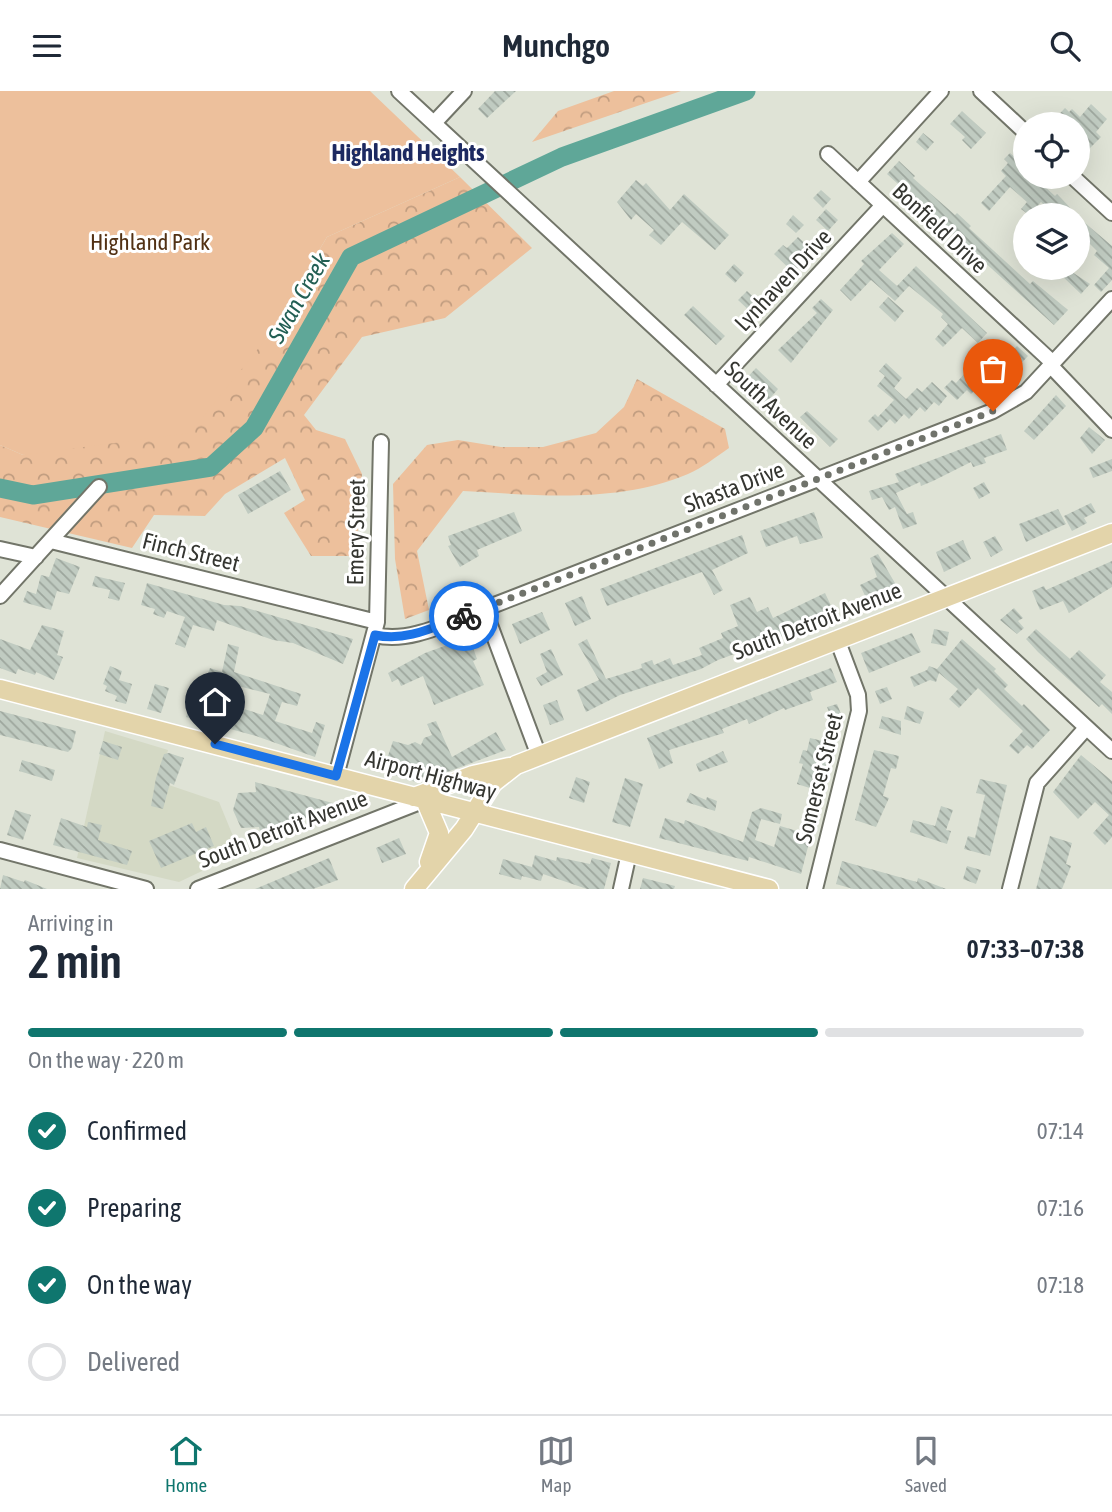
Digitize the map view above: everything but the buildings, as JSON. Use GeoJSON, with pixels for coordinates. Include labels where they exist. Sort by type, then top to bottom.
{"type":"FeatureCollection","features":[{"type":"Feature","properties":{"kind":"main road","name":"South Detroit Avenue"},"geometry":{"type":"LineString","coordinates":[[516,765],[1112,533]]}},
{"type":"Feature","properties":{"kind":"main road","name":"Airport Highway"},"geometry":{"type":"LineString","coordinates":[[0,689],[769,889]]}},
{"type":"Feature","properties":{"kind":"main road"},"geometry":{"type":"LineString","coordinates":[[417,885],[439,833],[420,799],[473,775],[516,765]]}},
{"type":"Feature","properties":{"kind":"main road"},"geometry":{"type":"LineString","coordinates":[[417,885],[475,812],[493,783],[516,765]]}},
{"type":"Feature","properties":{"kind":"street","name":"South Avenue"},"geometry":{"type":"LineString","coordinates":[[399,91],[1112,751]]}},
{"type":"Feature","properties":{"kind":"street"},"geometry":{"type":"LineString","coordinates":[[434,123],[464,91]]}},
{"type":"Feature","properties":{"kind":"street"},"geometry":{"type":"LineString","coordinates":[[858,182],[941,91]]}},
{"type":"Feature","properties":{"kind":"street"},"geometry":{"type":"LineString","coordinates":[[981,91],[1013,121]]}},
{"type":"Feature","properties":{"kind":"street","name":"Bonfield Drive"},"geometry":{"type":"LineString","coordinates":[[828,154],[1052,364],[1112,430]]}},
{"type":"Feature","properties":{"kind":"street"},"geometry":{"type":"LineString","coordinates":[[1086,189],[1112,213]]}},
{"type":"Feature","properties":{"kind":"street","name":"Lynhaven Drive"},"geometry":{"type":"LineString","coordinates":[[716,385],[883,205]]}},
{"type":"Feature","properties":{"kind":"street","name":"Shasta Drive"},"geometry":{"type":"LineString","coordinates":[[376,629],[391,639],[409,636],[993,411],[1020,397],[1112,299]]}},
{"type":"Feature","properties":{"kind":"street","name":"Emery Street"},"geometry":{"type":"LineString","coordinates":[[376,629],[381,442]]}},
{"type":"Feature","properties":{"kind":"street"},"geometry":{"type":"LineString","coordinates":[[0,596],[99,487]]}},
{"type":"Feature","properties":{"kind":"street","name":"Finch Street"},"geometry":{"type":"LineString","coordinates":[[51,541],[376,629]]}},
{"type":"Feature","properties":{"kind":"street"},"geometry":{"type":"LineString","coordinates":[[0,549],[36,557]]}},
{"type":"Feature","properties":{"kind":"street"},"geometry":{"type":"LineString","coordinates":[[484,609],[539,756]]}},
{"type":"Feature","properties":{"kind":"street"},"geometry":{"type":"LineString","coordinates":[[336,776],[376,629]]}},
{"type":"Feature","properties":{"kind":"street","name":"Somerset Street"},"geometry":{"type":"LineString","coordinates":[[815,889],[859,711],[858,695],[837,639]]}},
{"type":"Feature","properties":{"kind":"street"},"geometry":{"type":"LineString","coordinates":[[1010,889],[1037,783],[1087,728]]}},
{"type":"Feature","properties":{"kind":"street","name":"South Detroit Avenue"},"geometry":{"type":"LineString","coordinates":[[198,889],[420,799]]}},
{"type":"Feature","properties":{"kind":"street"},"geometry":{"type":"LineString","coordinates":[[0,850],[146,889]]}},
{"type":"Feature","properties":{"kind":"street"},"geometry":{"type":"LineString","coordinates":[[621,889],[629,853]]}},
{"type":"Feature","properties":{"kind":"shaded area"},"geometry":{"type":"Polygon","coordinates":[[[105,731],[168,750],[160,782],[219,802],[240,853],[179,882],[77,858],[105,731]]]}},
{"type":"Feature","properties":{"kind":"green space","name":"Highland Park"},"geometry":{"type":"Polygon","coordinates":[[[0,91],[370,91],[460,177],[327,237],[266,339],[190,433],[23,455],[0,445],[0,91]]]}},
{"type":"Feature","properties":{"kind":"green space"},"geometry":{"type":"Polygon","coordinates":[[[614,91],[681,91],[532,142],[558,111],[614,91]]]}},
{"type":"Feature","properties":{"kind":"green space"},"geometry":{"type":"Polygon","coordinates":[[[460,177],[532,248],[445,318],[362,337],[304,415],[316,430],[345,439],[362,474],[356,556],[311,556],[284,513],[305,500],[285,458],[225,494],[205,516],[154,515],[132,548],[0,517],[0,445],[23,455],[266,339],[327,237],[460,177]]]}},
{"type":"Feature","properties":{"kind":"green space"},"geometry":{"type":"Polygon","coordinates":[[[637,379],[725,429],[729,448],[688,474],[633,490],[577,495],[463,491],[417,551],[429,610],[405,619],[395,559],[393,484],[427,445],[458,440],[501,447],[543,447],[596,433],[624,407],[637,379]]]}},
{"type":"Feature","properties":{"kind":"waterway","name":"Swan Creek"},"geometry":{"type":"LineString","coordinates":[[0,488],[33,495],[211,467],[254,428],[351,257],[562,157],[746,91]]}},
{"type":"Feature","properties":{"kind":"way so far"},"geometry":{"type":"LineString","coordinates":[[464,616],[993,411]]}},
{"type":"Feature","properties":{"kind":"district","name":"Highland Heights"},"geometry":{"type":"Point","coordinates":[408,153]}},
{"type":"Feature","properties":{"kind":"route"},"geometry":{"type":"LineString","coordinates":[[215,744],[336,776],[375,635],[391,639],[409,636],[464,616]]}}]}
